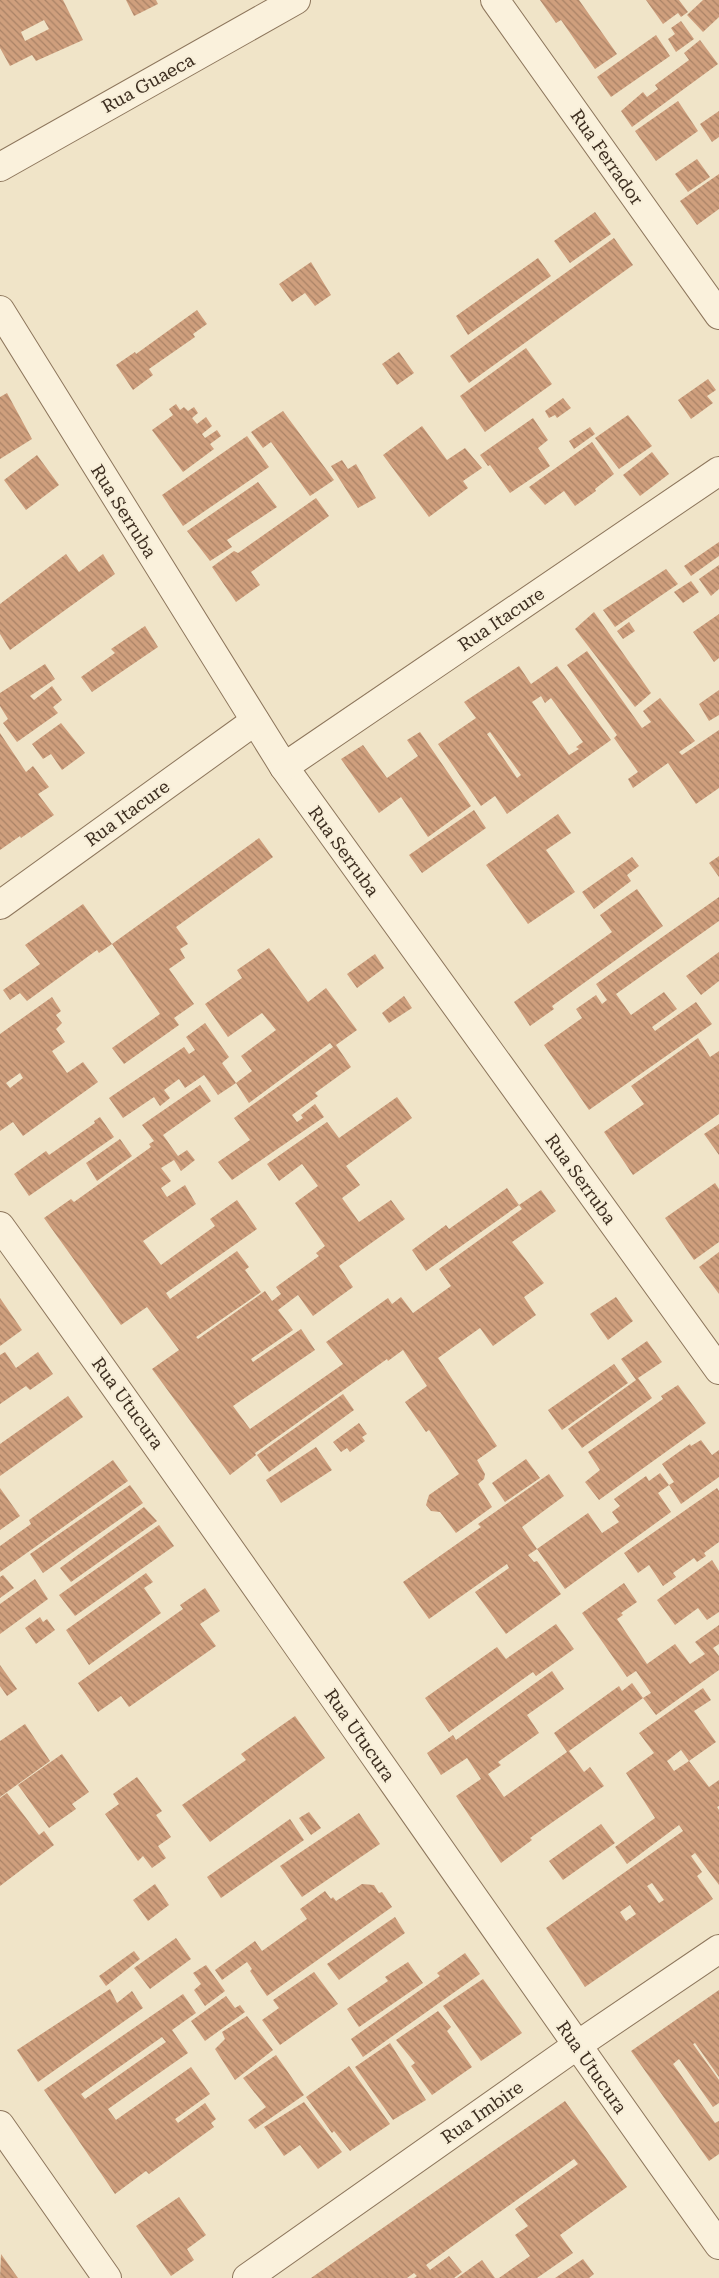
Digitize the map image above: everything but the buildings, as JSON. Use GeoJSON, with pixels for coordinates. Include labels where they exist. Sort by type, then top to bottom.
{"type":"FeatureCollection","features":[{"type":"Feature","properties":{"kind":"street","name":"Rua Guaeca"},"geometry":{"type":"LineString","coordinates":[[0,167],[296,0]]}},
{"type":"Feature","properties":{"kind":"street","name":"Rua Ferrador"},"geometry":{"type":"LineString","coordinates":[[495,0],[719,315]]}},
{"type":"Feature","properties":{"kind":"street","name":"Rua Serruba"},"geometry":{"type":"LineString","coordinates":[[0,310],[284,768],[719,1370]]}},
{"type":"Feature","properties":{"kind":"street","name":"Rua Itacure"},"geometry":{"type":"LineString","coordinates":[[284,768],[719,471]]}},
{"type":"Feature","properties":{"kind":"street","name":"Rua Itacure"},"geometry":{"type":"LineString","coordinates":[[0,905],[255,721]]}},
{"type":"Feature","properties":{"kind":"street","name":"Rua Utucura"},"geometry":{"type":"LineString","coordinates":[[0,1226],[149,1432],[576,2046],[719,2245]]}},
{"type":"Feature","properties":{"kind":"street","name":"Rua Imbire"},"geometry":{"type":"LineString","coordinates":[[247,2278],[576,2046],[719,1949]]}},
{"type":"Feature","properties":{"kind":"street"},"geometry":{"type":"LineString","coordinates":[[0,2125],[107,2278]]}}]}
